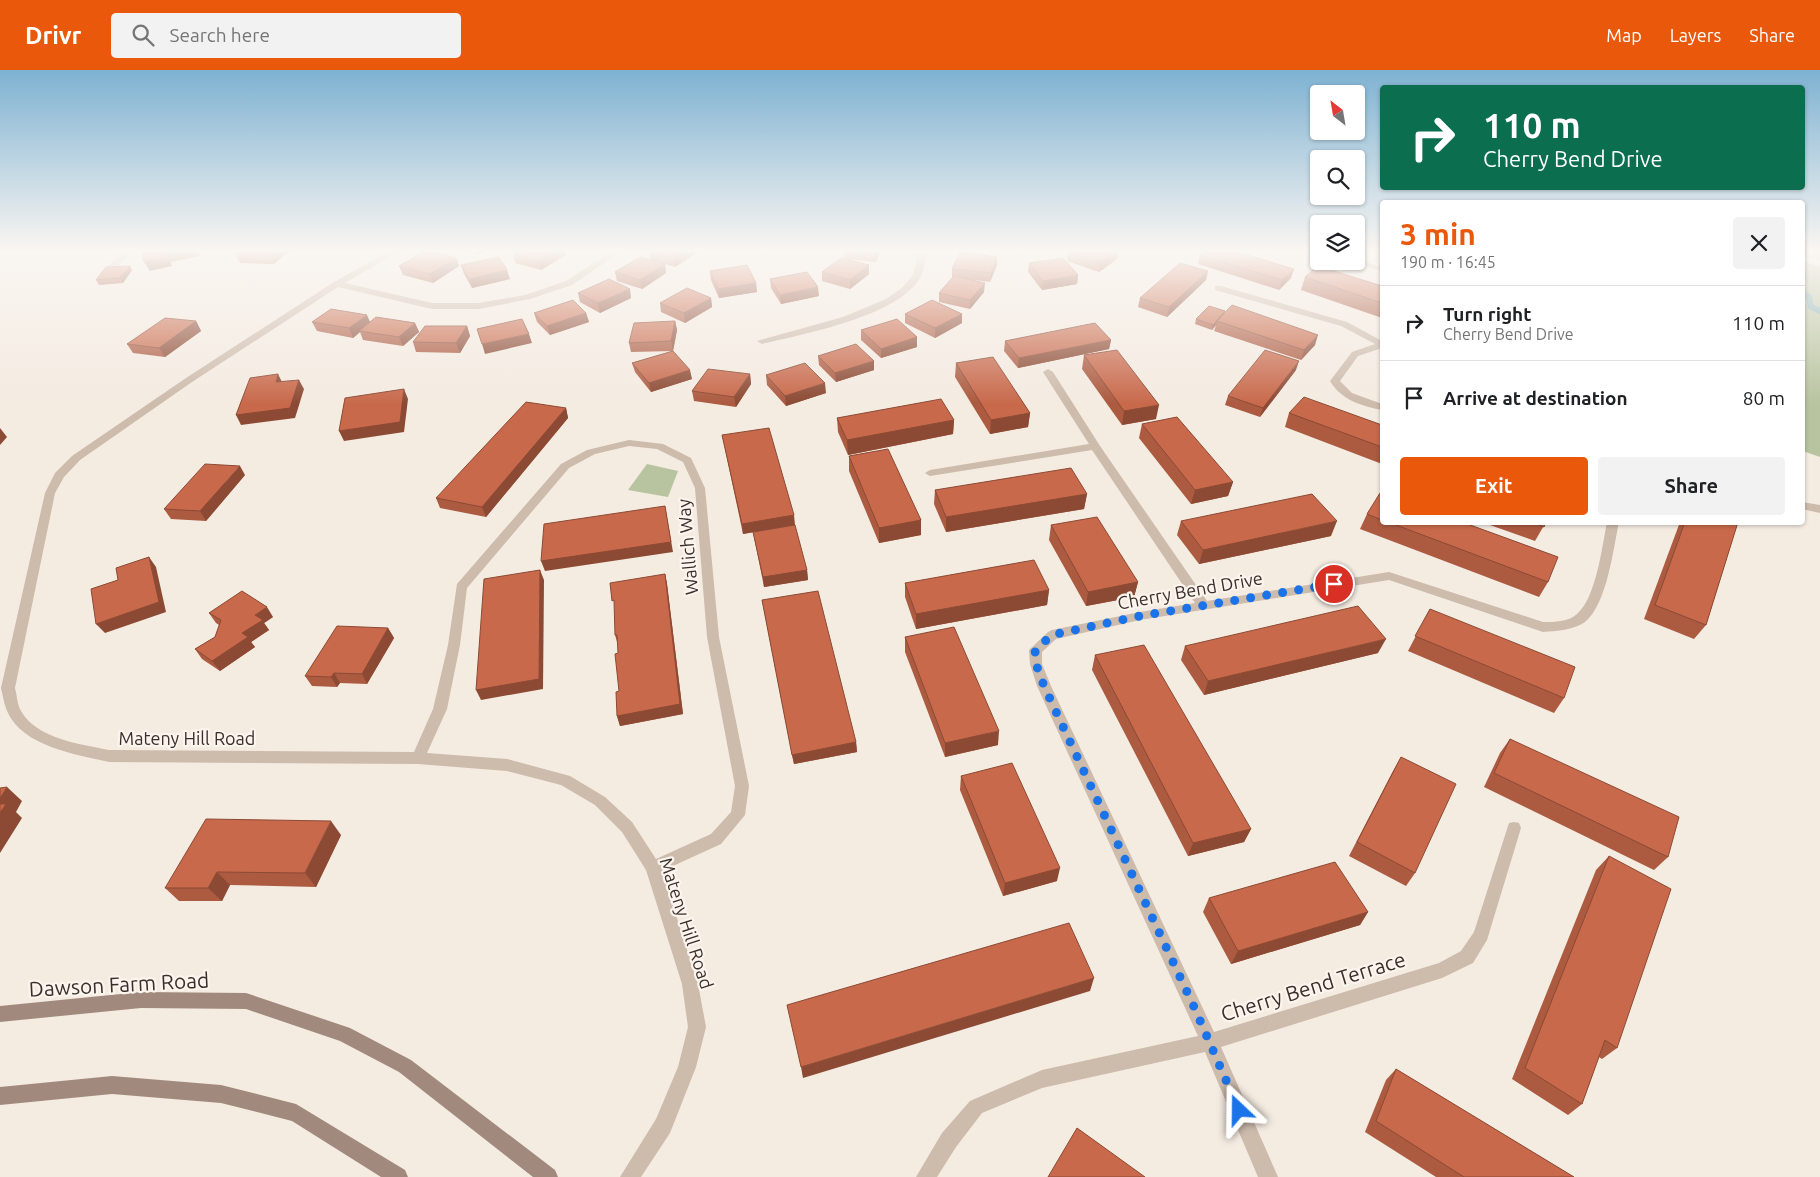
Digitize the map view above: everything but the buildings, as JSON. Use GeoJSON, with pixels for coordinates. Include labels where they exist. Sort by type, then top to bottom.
{"type":"FeatureCollection","features":[{"type":"Feature","properties":{"kind":"street","name":"Mateny Hill Road"},"geometry":{"type":"LineString","coordinates":[[312,301],[125,424],[76,458],[59,475],[50,493],[8,688],[14,712],[28,728],[70,748],[110,756],[418,758],[507,765],[565,780],[600,800],[627,827],[653,868],[690,984],[697,1027],[687,1067],[663,1126],[630,1177]]}},
{"type":"Feature","properties":{"kind":"street"},"geometry":{"type":"LineString","coordinates":[[409,301],[432,306],[479,306],[508,301]]}},
{"type":"Feature","properties":{"kind":"street"},"geometry":{"type":"LineString","coordinates":[[762,341],[864,313],[888,301]]}},
{"type":"Feature","properties":{"kind":"street"},"geometry":{"type":"LineString","coordinates":[[1262,301],[1344,324],[1380,344]]}},
{"type":"Feature","properties":{"kind":"street"},"geometry":{"type":"LineString","coordinates":[[1380,346],[1355,354],[1336,381],[1338,389],[1352,397],[1380,406]]}},
{"type":"Feature","properties":{"kind":"street"},"geometry":{"type":"LineString","coordinates":[[1048,372],[1095,446],[1204,606]]}},
{"type":"Feature","properties":{"kind":"street","name":"Wallich Way"},"geometry":{"type":"LineString","coordinates":[[418,758],[440,709],[454,645],[461,587],[565,466],[591,452],[629,443],[659,446],[687,460],[700,488],[713,637],[742,786],[738,815],[716,839],[653,868]]}},
{"type":"Feature","properties":{"kind":"street"},"geometry":{"type":"LineString","coordinates":[[930,473],[1095,446]]}},
{"type":"Feature","properties":{"kind":"street"},"geometry":{"type":"LineString","coordinates":[[1805,506],[1820,509]]}},
{"type":"Feature","properties":{"kind":"street","name":"Cherry Bend Drive"},"geometry":{"type":"LineString","coordinates":[[1268,1177],[1210,1042],[1044,686],[1036,664],[1035,650],[1052,635],[1140,616],[1389,576],[1544,627],[1569,624],[1583,618],[1595,596],[1611,525]]}},
{"type":"Feature","properties":{"kind":"street","name":"Cherry Bend Terrace"},"geometry":{"type":"LineString","coordinates":[[926,1177],[949,1140],[976,1107],[1042,1079],[1210,1042],[1442,970],[1467,957],[1481,935],[1514,828]]}},
{"type":"Feature","properties":{"kind":"street","name":"Dawson Farm Road"},"geometry":{"type":"LineString","coordinates":[[0,1014],[141,1000],[246,1001],[344,1034],[405,1066],[548,1177]]}},
{"type":"Feature","properties":{"kind":"street"},"geometry":{"type":"LineString","coordinates":[[0,1096],[112,1085],[222,1094],[296,1113],[398,1177]]}},
{"type":"Feature","properties":{"kind":"green space"},"geometry":{"type":"Polygon","coordinates":[[[1805,301],[1820,301],[1820,457],[1805,452],[1805,301]]]}},
{"type":"Feature","properties":{"kind":"green space"},"geometry":{"type":"Polygon","coordinates":[[[647,464],[678,471],[668,497],[628,490],[647,464]]]}},
{"type":"Feature","properties":{"kind":"waterway"},"geometry":{"type":"LineString","coordinates":[[1810,301],[1811,307],[1820,311]]}},
{"type":"Feature","properties":{"kind":"route"},"geometry":{"type":"LineString","coordinates":[[1239,1110],[1195,1009],[1044,686],[1036,664],[1035,650],[1052,635],[1140,616],[1334,584]]}}]}
